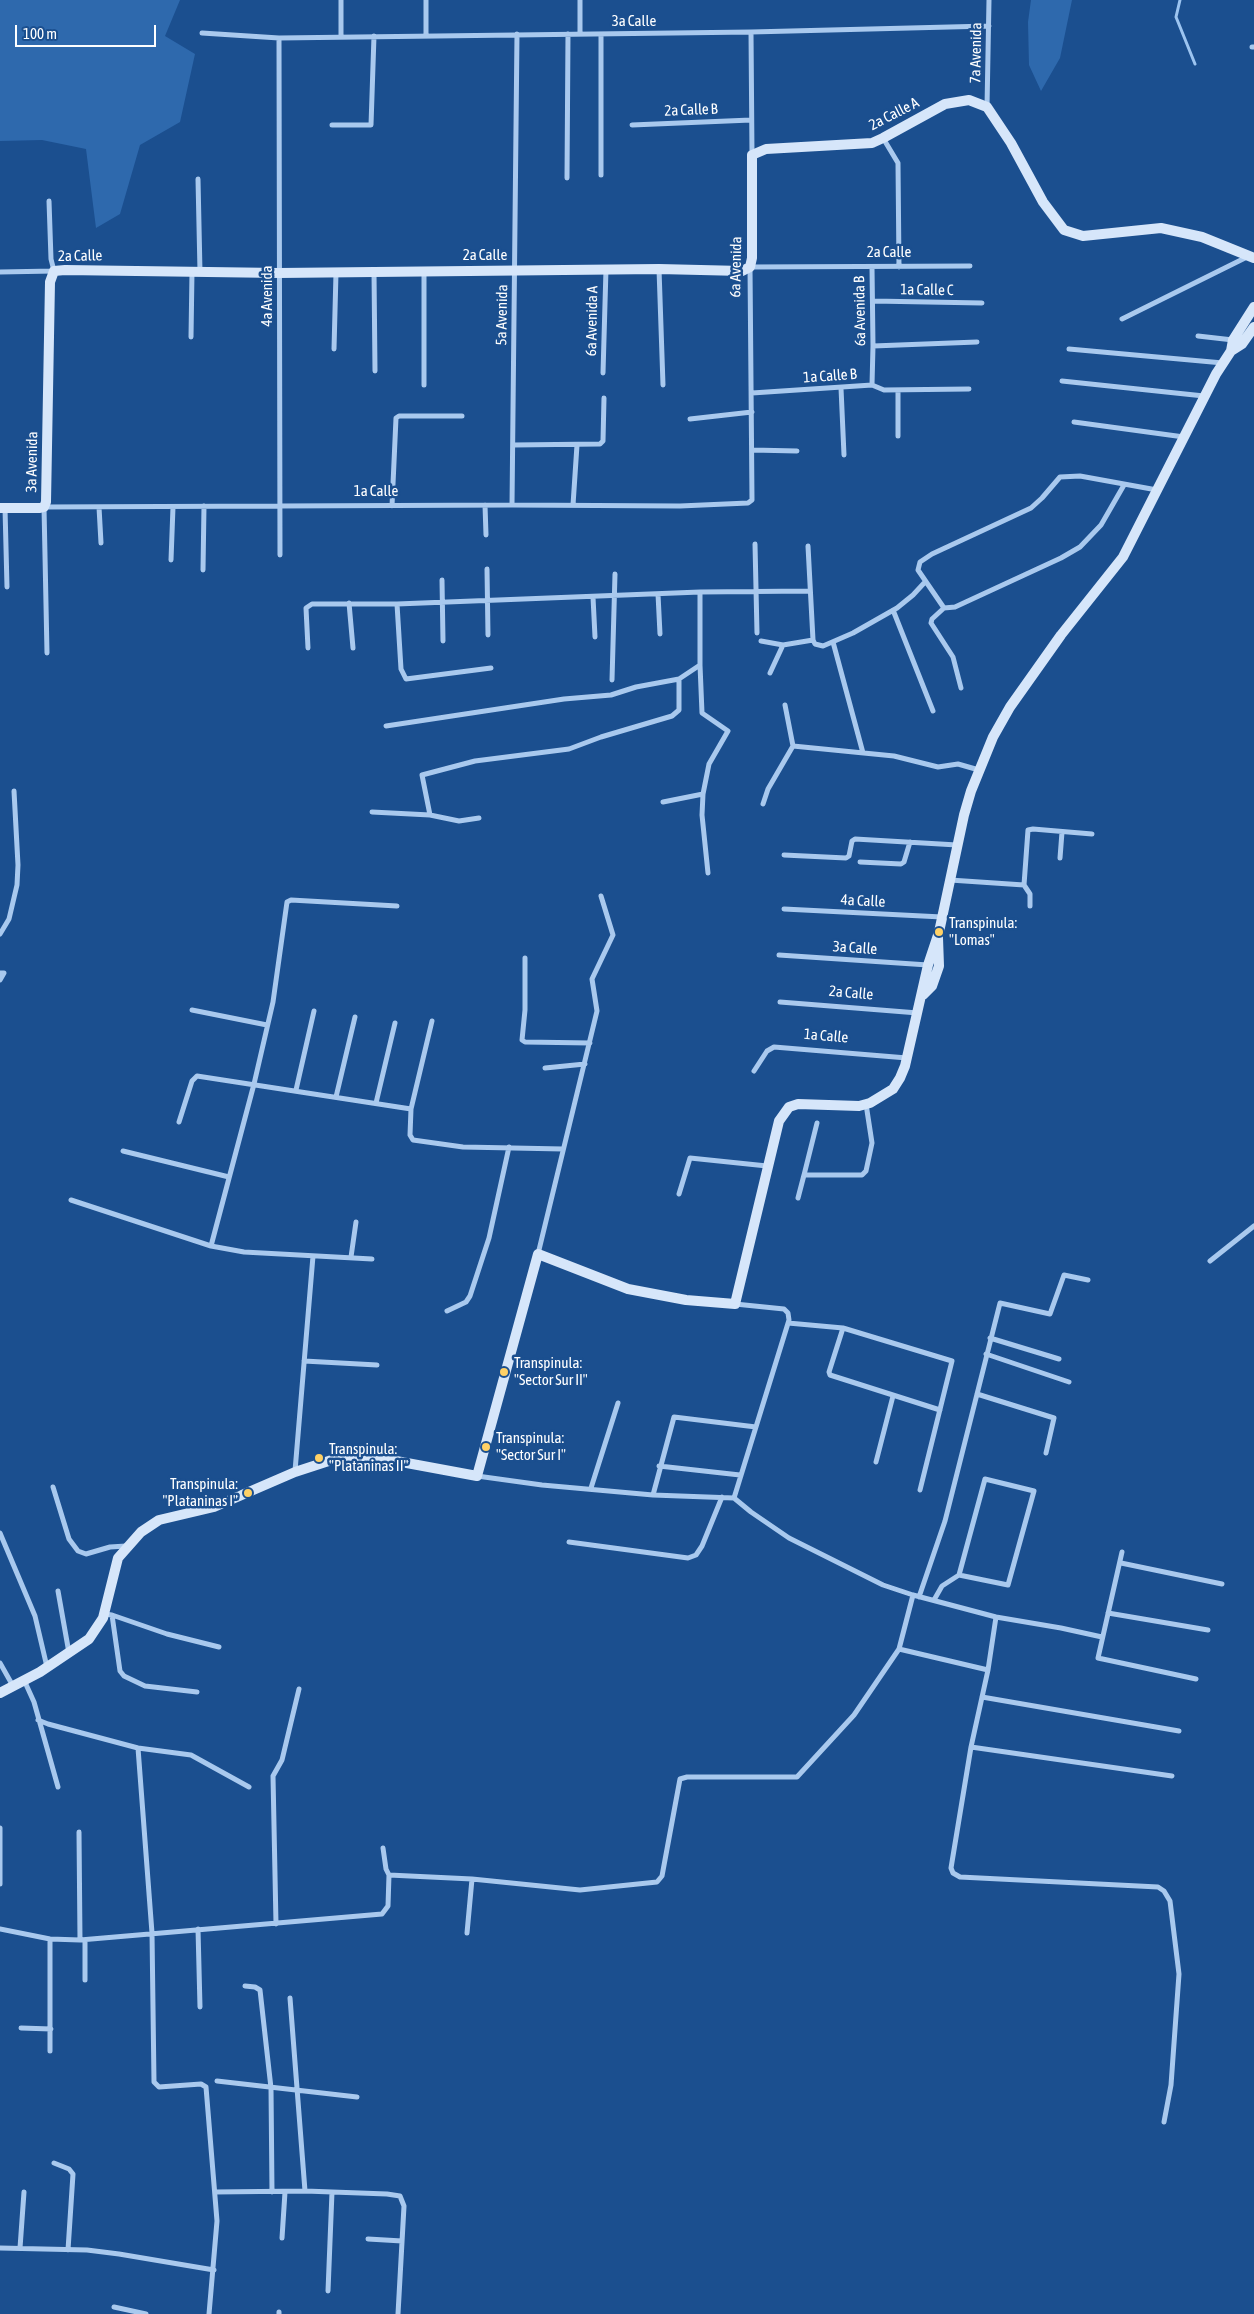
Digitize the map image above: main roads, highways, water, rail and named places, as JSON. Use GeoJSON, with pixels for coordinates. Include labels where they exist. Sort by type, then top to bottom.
{"type":"FeatureCollection","features":[{"type":"Feature","properties":{"kind":"waterway"},"geometry":{"type":"LineString","coordinates":[[1180,0],[1176,17],[1195,64]]}},
{"type":"Feature","properties":{"kind":"place","name":"Transpinula: \"Lomas\""},"geometry":{"type":"Point","coordinates":[939,932]}},
{"type":"Feature","properties":{"kind":"place","name":"Transpinula: \"Sector Sur II\""},"geometry":{"type":"Point","coordinates":[504,1372]}},
{"type":"Feature","properties":{"kind":"place","name":"Transpinula: \"Sector Sur I\""},"geometry":{"type":"Point","coordinates":[486,1447]}},
{"type":"Feature","properties":{"kind":"place","name":"Transpinula: \"Plataninas II\""},"geometry":{"type":"Point","coordinates":[319,1458]}},
{"type":"Feature","properties":{"kind":"place","name":"Transpinula: \"Plataninas I\""},"geometry":{"type":"Point","coordinates":[248,1493]}}]}
